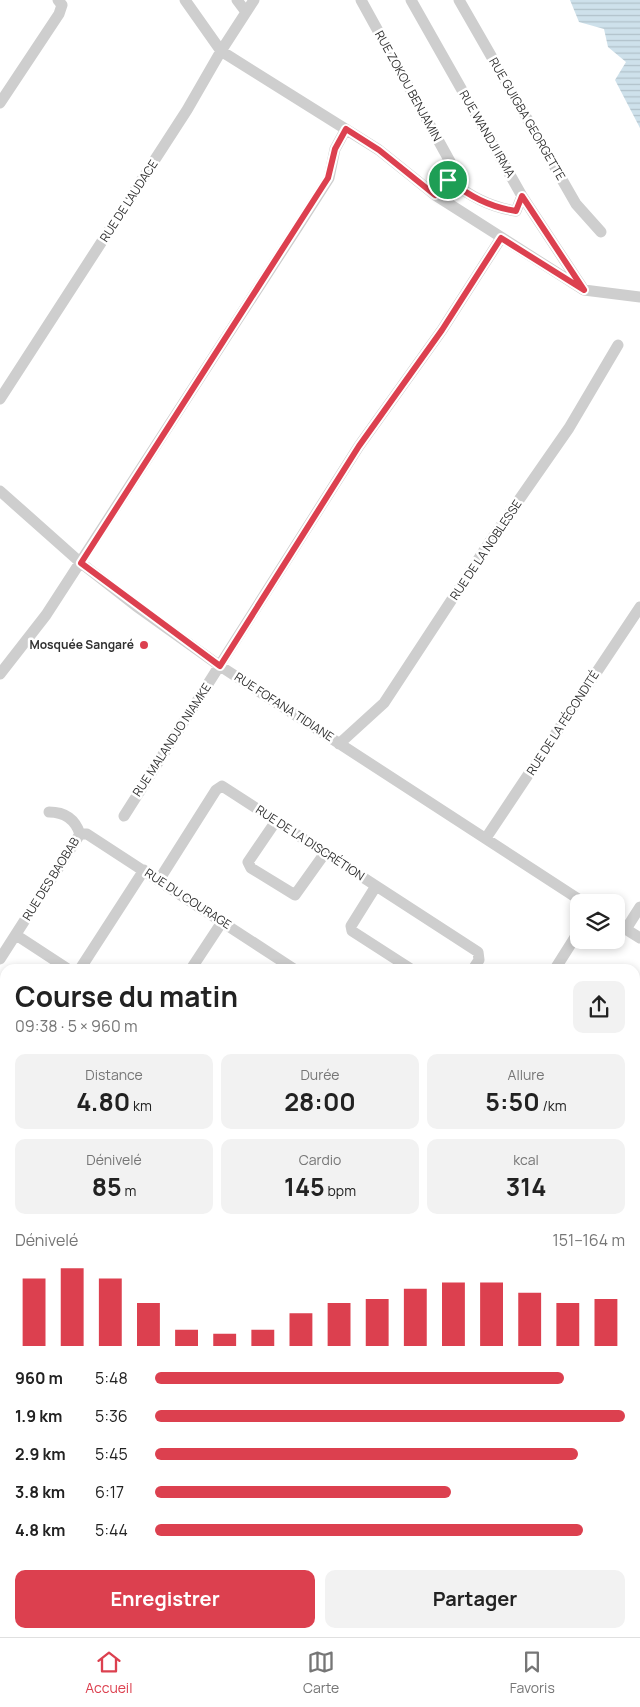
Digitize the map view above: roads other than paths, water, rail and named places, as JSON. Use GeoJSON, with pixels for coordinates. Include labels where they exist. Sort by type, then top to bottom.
{"type":"FeatureCollection","features":[{"type":"Feature","properties":{"kind":"street"},"geometry":{"type":"LineString","coordinates":[[0,103],[59,14],[62,4],[58,0]]}},
{"type":"Feature","properties":{"kind":"street"},"geometry":{"type":"LineString","coordinates":[[185,0],[221,51],[379,150],[435,195],[584,290],[640,297]]}},
{"type":"Feature","properties":{"kind":"street"},"geometry":{"type":"LineString","coordinates":[[237,0],[246,12]]}},
{"type":"Feature","properties":{"kind":"street","name":"RUE DE L'AUDACE"},"geometry":{"type":"LineString","coordinates":[[0,399],[187,110],[221,51],[254,0]]}},
{"type":"Feature","properties":{"kind":"street","name":"RUE ZOKOU BENJAMIN"},"geometry":{"type":"LineString","coordinates":[[361,0],[453,167],[453,173],[448,180]]}},
{"type":"Feature","properties":{"kind":"street","name":"RUE WANDJI IRMA"},"geometry":{"type":"LineString","coordinates":[[411,0],[522,196],[584,290]]}},
{"type":"Feature","properties":{"kind":"street","name":"RUE GUIGBA GEORGETTE"},"geometry":{"type":"LineString","coordinates":[[459,0],[576,204],[601,232]]}},
{"type":"Feature","properties":{"kind":"street"},"geometry":{"type":"LineString","coordinates":[[0,674],[32,635],[81,563],[328,178],[335,149],[346,129]]}},
{"type":"Feature","properties":{"kind":"street"},"geometry":{"type":"LineString","coordinates":[[435,195],[448,180],[477,200],[497,208],[516,211],[522,196]]}},
{"type":"Feature","properties":{"kind":"street","name":"RUE MALANDJO NIAMKE"},"geometry":{"type":"LineString","coordinates":[[124,816],[359,446],[442,330],[501,238]]}},
{"type":"Feature","properties":{"kind":"street","name":"RUE DE LA NOBLESSE"},"geometry":{"type":"LineString","coordinates":[[340,744],[384,703],[489,543],[569,428],[618,345]]}},
{"type":"Feature","properties":{"kind":"street","name":"RUE FOFANA TIDIANE"},"geometry":{"type":"LineString","coordinates":[[0,491],[81,563],[220,666],[571,894]]}},
{"type":"Feature","properties":{"kind":"street","name":"RUE DE LA FÉCONDITÉ"},"geometry":{"type":"LineString","coordinates":[[486,838],[640,607]]}},
{"type":"Feature","properties":{"kind":"street","name":"RUE DE LA DISCRÉTION"},"geometry":{"type":"LineString","coordinates":[[159,880],[218,787],[222,786],[478,952],[479,960],[476,964]]}},
{"type":"Feature","properties":{"kind":"street","name":"RUE DES BAOBAB"},"geometry":{"type":"LineString","coordinates":[[0,960],[80,834],[76,825],[67,816],[49,812]]}},
{"type":"Feature","properties":{"kind":"street"},"geometry":{"type":"LineString","coordinates":[[276,821],[248,862],[251,868],[295,895],[325,853]]}},
{"type":"Feature","properties":{"kind":"street","name":"RUE DU COURAGE"},"geometry":{"type":"LineString","coordinates":[[80,834],[87,834],[286,964]]}},
{"type":"Feature","properties":{"kind":"street"},"geometry":{"type":"LineString","coordinates":[[83,964],[144,870]]}},
{"type":"Feature","properties":{"kind":"street"},"geometry":{"type":"LineString","coordinates":[[376,886],[351,926],[352,930],[403,964]]}},
{"type":"Feature","properties":{"kind":"street"},"geometry":{"type":"LineString","coordinates":[[625,922],[640,907]]}},
{"type":"Feature","properties":{"kind":"street"},"geometry":{"type":"LineString","coordinates":[[194,964],[222,922]]}},
{"type":"Feature","properties":{"kind":"street"},"geometry":{"type":"LineString","coordinates":[[625,929],[640,938]]}},
{"type":"Feature","properties":{"kind":"street"},"geometry":{"type":"LineString","coordinates":[[16,935],[60,964]]}},
{"type":"Feature","properties":{"kind":"street"},"geometry":{"type":"LineString","coordinates":[[558,964],[570,945]]}},
{"type":"Feature","properties":{"kind":"water"},"geometry":{"type":"Polygon","coordinates":[[[570,0],[640,0],[640,128],[615,80],[626,62],[608,47],[604,29],[579,22],[570,0]]]}},
{"type":"Feature","properties":{"kind":"place","name":"Mosquée Sangaré"},"geometry":{"type":"Point","coordinates":[144,645]}}]}
